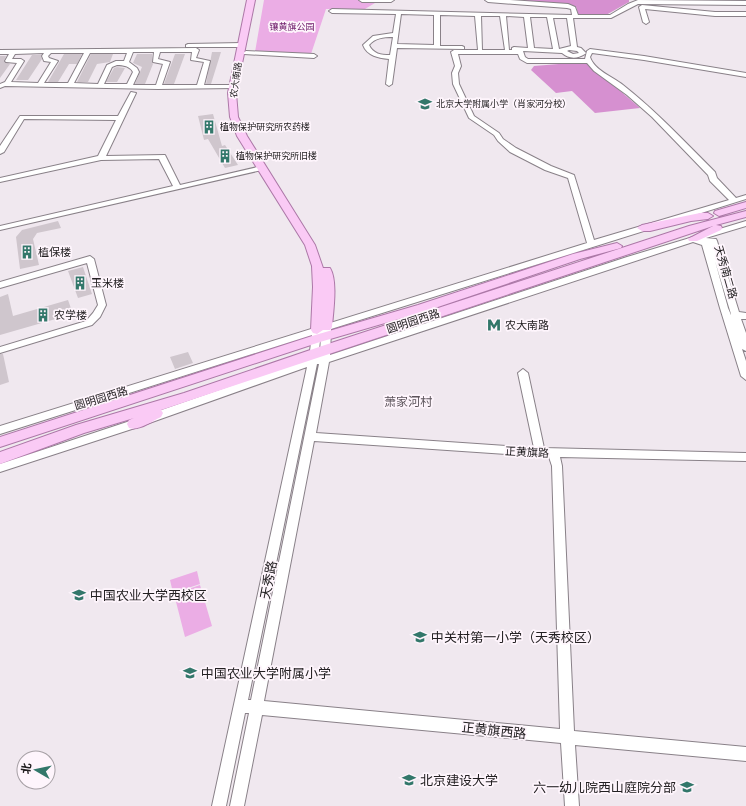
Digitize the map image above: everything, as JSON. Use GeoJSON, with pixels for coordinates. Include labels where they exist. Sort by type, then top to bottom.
{"type":"FeatureCollection","features":[{"type":"Feature","properties":{"kind":"main road","name":"农大南路"},"geometry":{"type":"LineString","coordinates":[[251,0],[240,92],[241,116],[248,134],[318,243],[325,265],[328,287],[321,333]]}},
{"type":"Feature","properties":{"kind":"main road","name":"农大南路"},"geometry":{"type":"LineString","coordinates":[[257,0],[233,87],[232,107],[237,126],[310,245],[317,266],[321,333]]}},
{"type":"Feature","properties":{"kind":"main road","name":"圆明园西路"},"geometry":{"type":"LineString","coordinates":[[0,458],[81,429],[320,356],[579,261],[606,249],[746,205]]}},
{"type":"Feature","properties":{"kind":"main road","name":"圆明园西路"},"geometry":{"type":"LineString","coordinates":[[0,442],[321,333],[422,308],[579,261],[746,214]]}},
{"type":"Feature","properties":{"kind":"main road"},"geometry":{"type":"LineString","coordinates":[[642,228],[652,228],[697,216],[708,216]]}},
{"type":"Feature","properties":{"kind":"main road"},"geometry":{"type":"LineString","coordinates":[[693,239],[720,226],[746,217]]}},
{"type":"Feature","properties":{"kind":"main road"},"geometry":{"type":"LineString","coordinates":[[579,261],[607,243],[612,238]]}},
{"type":"Feature","properties":{"kind":"main road"},"geometry":{"type":"LineString","coordinates":[[579,261],[630,259]]}},
{"type":"Feature","properties":{"kind":"main road"},"geometry":{"type":"LineString","coordinates":[[422,308],[476,280]]}},
{"type":"Feature","properties":{"kind":"main road"},"geometry":{"type":"LineString","coordinates":[[134,424],[187,397]]}},
{"type":"Feature","properties":{"kind":"main road","name":"圆明园西路"},"geometry":{"type":"LineString","coordinates":[[0,450],[65,431],[81,429]]}},
{"type":"Feature","properties":{"kind":"street"},"geometry":{"type":"LineString","coordinates":[[362,0],[391,0]]}},
{"type":"Feature","properties":{"kind":"street"},"geometry":{"type":"LineString","coordinates":[[488,0],[568,6],[573,8],[574,47]]}},
{"type":"Feature","properties":{"kind":"street"},"geometry":{"type":"LineString","coordinates":[[332,10],[613,17],[634,2],[746,3]]}},
{"type":"Feature","properties":{"kind":"street"},"geometry":{"type":"LineString","coordinates":[[646,22],[642,7],[715,14],[746,14]]}},
{"type":"Feature","properties":{"kind":"street"},"geometry":{"type":"LineString","coordinates":[[389,84],[398,12]]}},
{"type":"Feature","properties":{"kind":"street"},"geometry":{"type":"LineString","coordinates":[[437,48],[438,13]]}},
{"type":"Feature","properties":{"kind":"street"},"geometry":{"type":"LineString","coordinates":[[478,14],[480,49]]}},
{"type":"Feature","properties":{"kind":"street"},"geometry":{"type":"LineString","coordinates":[[503,15],[507,49]]}},
{"type":"Feature","properties":{"kind":"street"},"geometry":{"type":"LineString","coordinates":[[527,15],[531,50]]}},
{"type":"Feature","properties":{"kind":"street"},"geometry":{"type":"LineString","coordinates":[[550,16],[556,50]]}},
{"type":"Feature","properties":{"kind":"street"},"geometry":{"type":"LineString","coordinates":[[393,57],[375,55],[370,52],[366,45],[372,39],[378,37],[396,35]]}},
{"type":"Feature","properties":{"kind":"street"},"geometry":{"type":"LineString","coordinates":[[394,46],[556,50],[564,51],[574,56],[582,54],[586,51]]}},
{"type":"Feature","properties":{"kind":"street"},"geometry":{"type":"LineString","coordinates":[[564,51],[568,48],[574,47],[586,51],[644,58],[746,75]]}},
{"type":"Feature","properties":{"kind":"street"},"geometry":{"type":"LineString","coordinates":[[0,48],[244,49],[314,56]]}},
{"type":"Feature","properties":{"kind":"street"},"geometry":{"type":"LineString","coordinates":[[158,50],[155,61],[167,62],[158,87]]}},
{"type":"Feature","properties":{"kind":"street"},"geometry":{"type":"LineString","coordinates":[[0,52],[196,50],[193,59],[208,61],[200,87]]}},
{"type":"Feature","properties":{"kind":"street"},"geometry":{"type":"LineString","coordinates":[[70,85],[88,51]]}},
{"type":"Feature","properties":{"kind":"street"},"geometry":{"type":"LineString","coordinates":[[126,62],[131,51]]}},
{"type":"Feature","properties":{"kind":"street"},"geometry":{"type":"LineString","coordinates":[[586,51],[588,61],[663,123],[712,174],[713,179],[734,200]]}},
{"type":"Feature","properties":{"kind":"street"},"geometry":{"type":"LineString","coordinates":[[3,85],[21,62],[8,61],[12,52]]}},
{"type":"Feature","properties":{"kind":"street"},"geometry":{"type":"LineString","coordinates":[[40,84],[55,61],[46,60],[46,56],[49,52]]}},
{"type":"Feature","properties":{"kind":"street"},"geometry":{"type":"LineString","coordinates":[[588,61],[527,61],[522,58],[521,52],[454,52],[458,66],[455,73],[456,84],[472,117],[497,134],[500,140],[513,150],[548,168],[571,177],[591,244]]}},
{"type":"Feature","properties":{"kind":"street"},"geometry":{"type":"LineString","coordinates":[[100,86],[109,66],[116,63],[126,62],[135,69],[136,72],[131,90],[121,118],[101,158]]}},
{"type":"Feature","properties":{"kind":"street"},"geometry":{"type":"LineString","coordinates":[[3,85],[40,84],[100,86],[131,90],[158,87],[233,87]]}},
{"type":"Feature","properties":{"kind":"street"},"geometry":{"type":"LineString","coordinates":[[0,152],[22,117],[121,118]]}},
{"type":"Feature","properties":{"kind":"street"},"geometry":{"type":"LineString","coordinates":[[0,180],[101,158],[162,157],[177,187]]}},
{"type":"Feature","properties":{"kind":"street"},"geometry":{"type":"LineString","coordinates":[[0,228],[262,168]]}},
{"type":"Feature","properties":{"kind":"street","name":"圆明园西路"},"geometry":{"type":"LineString","coordinates":[[0,430],[321,333],[476,280],[746,197]]}},
{"type":"Feature","properties":{"kind":"street","name":"圆明园西路"},"geometry":{"type":"LineString","coordinates":[[0,468],[134,424],[320,356],[693,239],[746,224]]}},
{"type":"Feature","properties":{"kind":"street","name":"天秀南二路"},"geometry":{"type":"LineString","coordinates":[[693,239],[713,241],[746,348]]}},
{"type":"Feature","properties":{"kind":"street","name":"天秀南二路"},"geometry":{"type":"LineString","coordinates":[[693,239],[706,244],[724,308],[746,376]]}},
{"type":"Feature","properties":{"kind":"street"},"geometry":{"type":"LineString","coordinates":[[0,285],[90,260],[102,305],[97,315],[89,323],[0,350]]}},
{"type":"Feature","properties":{"kind":"street"},"geometry":{"type":"LineString","coordinates":[[735,315],[746,316]]}},
{"type":"Feature","properties":{"kind":"street"},"geometry":{"type":"LineString","coordinates":[[320,356],[321,333]]}},
{"type":"Feature","properties":{"kind":"street","name":"天秀路"},"geometry":{"type":"LineString","coordinates":[[237,806],[258,707],[309,437],[320,356]]}},
{"type":"Feature","properties":{"kind":"street","name":"天秀路"},"geometry":{"type":"LineString","coordinates":[[219,806],[320,356]]}},
{"type":"Feature","properties":{"kind":"street"},"geometry":{"type":"LineString","coordinates":[[523,373],[540,453]]}},
{"type":"Feature","properties":{"kind":"street","name":"正黄旗路"},"geometry":{"type":"LineString","coordinates":[[309,437],[540,453],[746,457]]}},
{"type":"Feature","properties":{"kind":"street"},"geometry":{"type":"LineString","coordinates":[[553,453],[557,466],[563,575],[567,737],[572,806]]}},
{"type":"Feature","properties":{"kind":"street","name":"正黄旗西路"},"geometry":{"type":"LineString","coordinates":[[241,706],[746,754]]}},
{"type":"Feature","properties":{"kind":"green space","name":"镶黄旗公园"},"geometry":{"type":"Polygon","coordinates":[[[264,0],[380,0],[365,9],[326,9],[311,54],[255,52],[264,0]]]}},
{"type":"Feature","properties":{"kind":"green space"},"geometry":{"type":"Polygon","coordinates":[[[197,571],[200,584],[173,593],[170,580],[197,571]]]}},
{"type":"Feature","properties":{"kind":"green space"},"geometry":{"type":"Polygon","coordinates":[[[200,585],[212,626],[185,637],[174,594],[200,585]]]}},
{"type":"Feature","properties":{"kind":"shaded area"},"geometry":{"type":"Polygon","coordinates":[[[522,0],[629,0],[629,2],[606,15],[578,14],[576,7],[568,5],[526,2],[522,0]]]}},
{"type":"Feature","properties":{"kind":"shaded area"},"geometry":{"type":"Polygon","coordinates":[[[588,63],[640,108],[595,113],[572,91],[556,93],[531,70],[534,66],[588,63]]]}},
{"type":"Feature","properties":{"kind":"building"},"geometry":{"type":"Polygon","coordinates":[[[212,52],[221,52],[211,84],[206,84],[212,52]]]}},
{"type":"Feature","properties":{"kind":"building"},"geometry":{"type":"Polygon","coordinates":[[[64,54],[82,54],[77,64],[69,64],[58,82],[48,82],[64,54]]]}},
{"type":"Feature","properties":{"kind":"building"},"geometry":{"type":"Polygon","coordinates":[[[91,54],[113,54],[110,62],[97,64],[88,82],[77,82],[91,54]]]}},
{"type":"Feature","properties":{"kind":"building"},"geometry":{"type":"Polygon","coordinates":[[[137,54],[152,54],[153,64],[145,84],[135,84],[142,67],[133,63],[137,54]]]}},
{"type":"Feature","properties":{"kind":"building"},"geometry":{"type":"Polygon","coordinates":[[[175,54],[185,54],[174,84],[164,84],[175,54]]]}},
{"type":"Feature","properties":{"kind":"building"},"geometry":{"type":"Polygon","coordinates":[[[32,55],[41,55],[42,59],[28,80],[16,80],[32,55]]]}},
{"type":"Feature","properties":{"kind":"building"},"geometry":{"type":"Polygon","coordinates":[[[0,56],[6,56],[4,61],[10,64],[0,78],[0,56]]]}},
{"type":"Feature","properties":{"kind":"building"},"geometry":{"type":"Polygon","coordinates":[[[114,68],[125,68],[117,82],[106,82],[114,68]]]}},
{"type":"Feature","properties":{"kind":"building"},"geometry":{"type":"Polygon","coordinates":[[[213,114],[222,146],[225,145],[238,165],[225,168],[208,139],[204,140],[198,116],[213,114]]]}},
{"type":"Feature","properties":{"kind":"building","name":"植保楼"},"geometry":{"type":"Polygon","coordinates":[[[58,221],[61,228],[37,233],[33,239],[39,265],[20,269],[16,237],[22,230],[58,221]]]}},
{"type":"Feature","properties":{"kind":"building","name":"玉米楼"},"geometry":{"type":"Polygon","coordinates":[[[83,267],[92,294],[78,298],[68,271],[83,267]]]}},
{"type":"Feature","properties":{"kind":"building","name":"农学楼"},"geometry":{"type":"Polygon","coordinates":[[[8,294],[13,316],[68,300],[73,314],[0,335],[0,297],[8,294]]]}},
{"type":"Feature","properties":{"kind":"building"},"geometry":{"type":"Polygon","coordinates":[[[188,352],[193,363],[175,369],[170,357],[188,352]]]}},
{"type":"Feature","properties":{"kind":"building"},"geometry":{"type":"Polygon","coordinates":[[[0,354],[3,354],[9,382],[0,385],[0,354]]]}},
{"type":"Feature","properties":{"kind":"place","name":"北京大学附属小学（肖家河分校）"},"geometry":{"type":"Point","coordinates":[425,104]}},
{"type":"Feature","properties":{"kind":"place","name":"植物保护研究所农药楼"},"geometry":{"type":"Point","coordinates":[209,127]}},
{"type":"Feature","properties":{"kind":"place","name":"植物保护研究所旧楼"},"geometry":{"type":"Point","coordinates":[225,156]}},
{"type":"Feature","properties":{"kind":"place","name":"植保楼"},"geometry":{"type":"Point","coordinates":[27,252]}},
{"type":"Feature","properties":{"kind":"place","name":"玉米楼"},"geometry":{"type":"Point","coordinates":[80,283]}},
{"type":"Feature","properties":{"kind":"place","name":"农学楼"},"geometry":{"type":"Point","coordinates":[43,315]}},
{"type":"Feature","properties":{"kind":"place","name":"农大南路"},"geometry":{"type":"Point","coordinates":[494,325]}},
{"type":"Feature","properties":{"kind":"place","name":"中国农业大学西校区"},"geometry":{"type":"Point","coordinates":[79,595]}},
{"type":"Feature","properties":{"kind":"place","name":"中关村第一小学（天秀校区）"},"geometry":{"type":"Point","coordinates":[420,637]}},
{"type":"Feature","properties":{"kind":"place","name":"中国农业大学附属小学"},"geometry":{"type":"Point","coordinates":[190,673]}},
{"type":"Feature","properties":{"kind":"place","name":"北京建设大学"},"geometry":{"type":"Point","coordinates":[409,780]}},
{"type":"Feature","properties":{"kind":"place","name":"六一幼儿院西山庭院分部"},"geometry":{"type":"Point","coordinates":[687,787]}},
{"type":"Feature","properties":{"kind":"district","name":"萧家河村"},"geometry":{"type":"Point","coordinates":[408,402]}}]}
